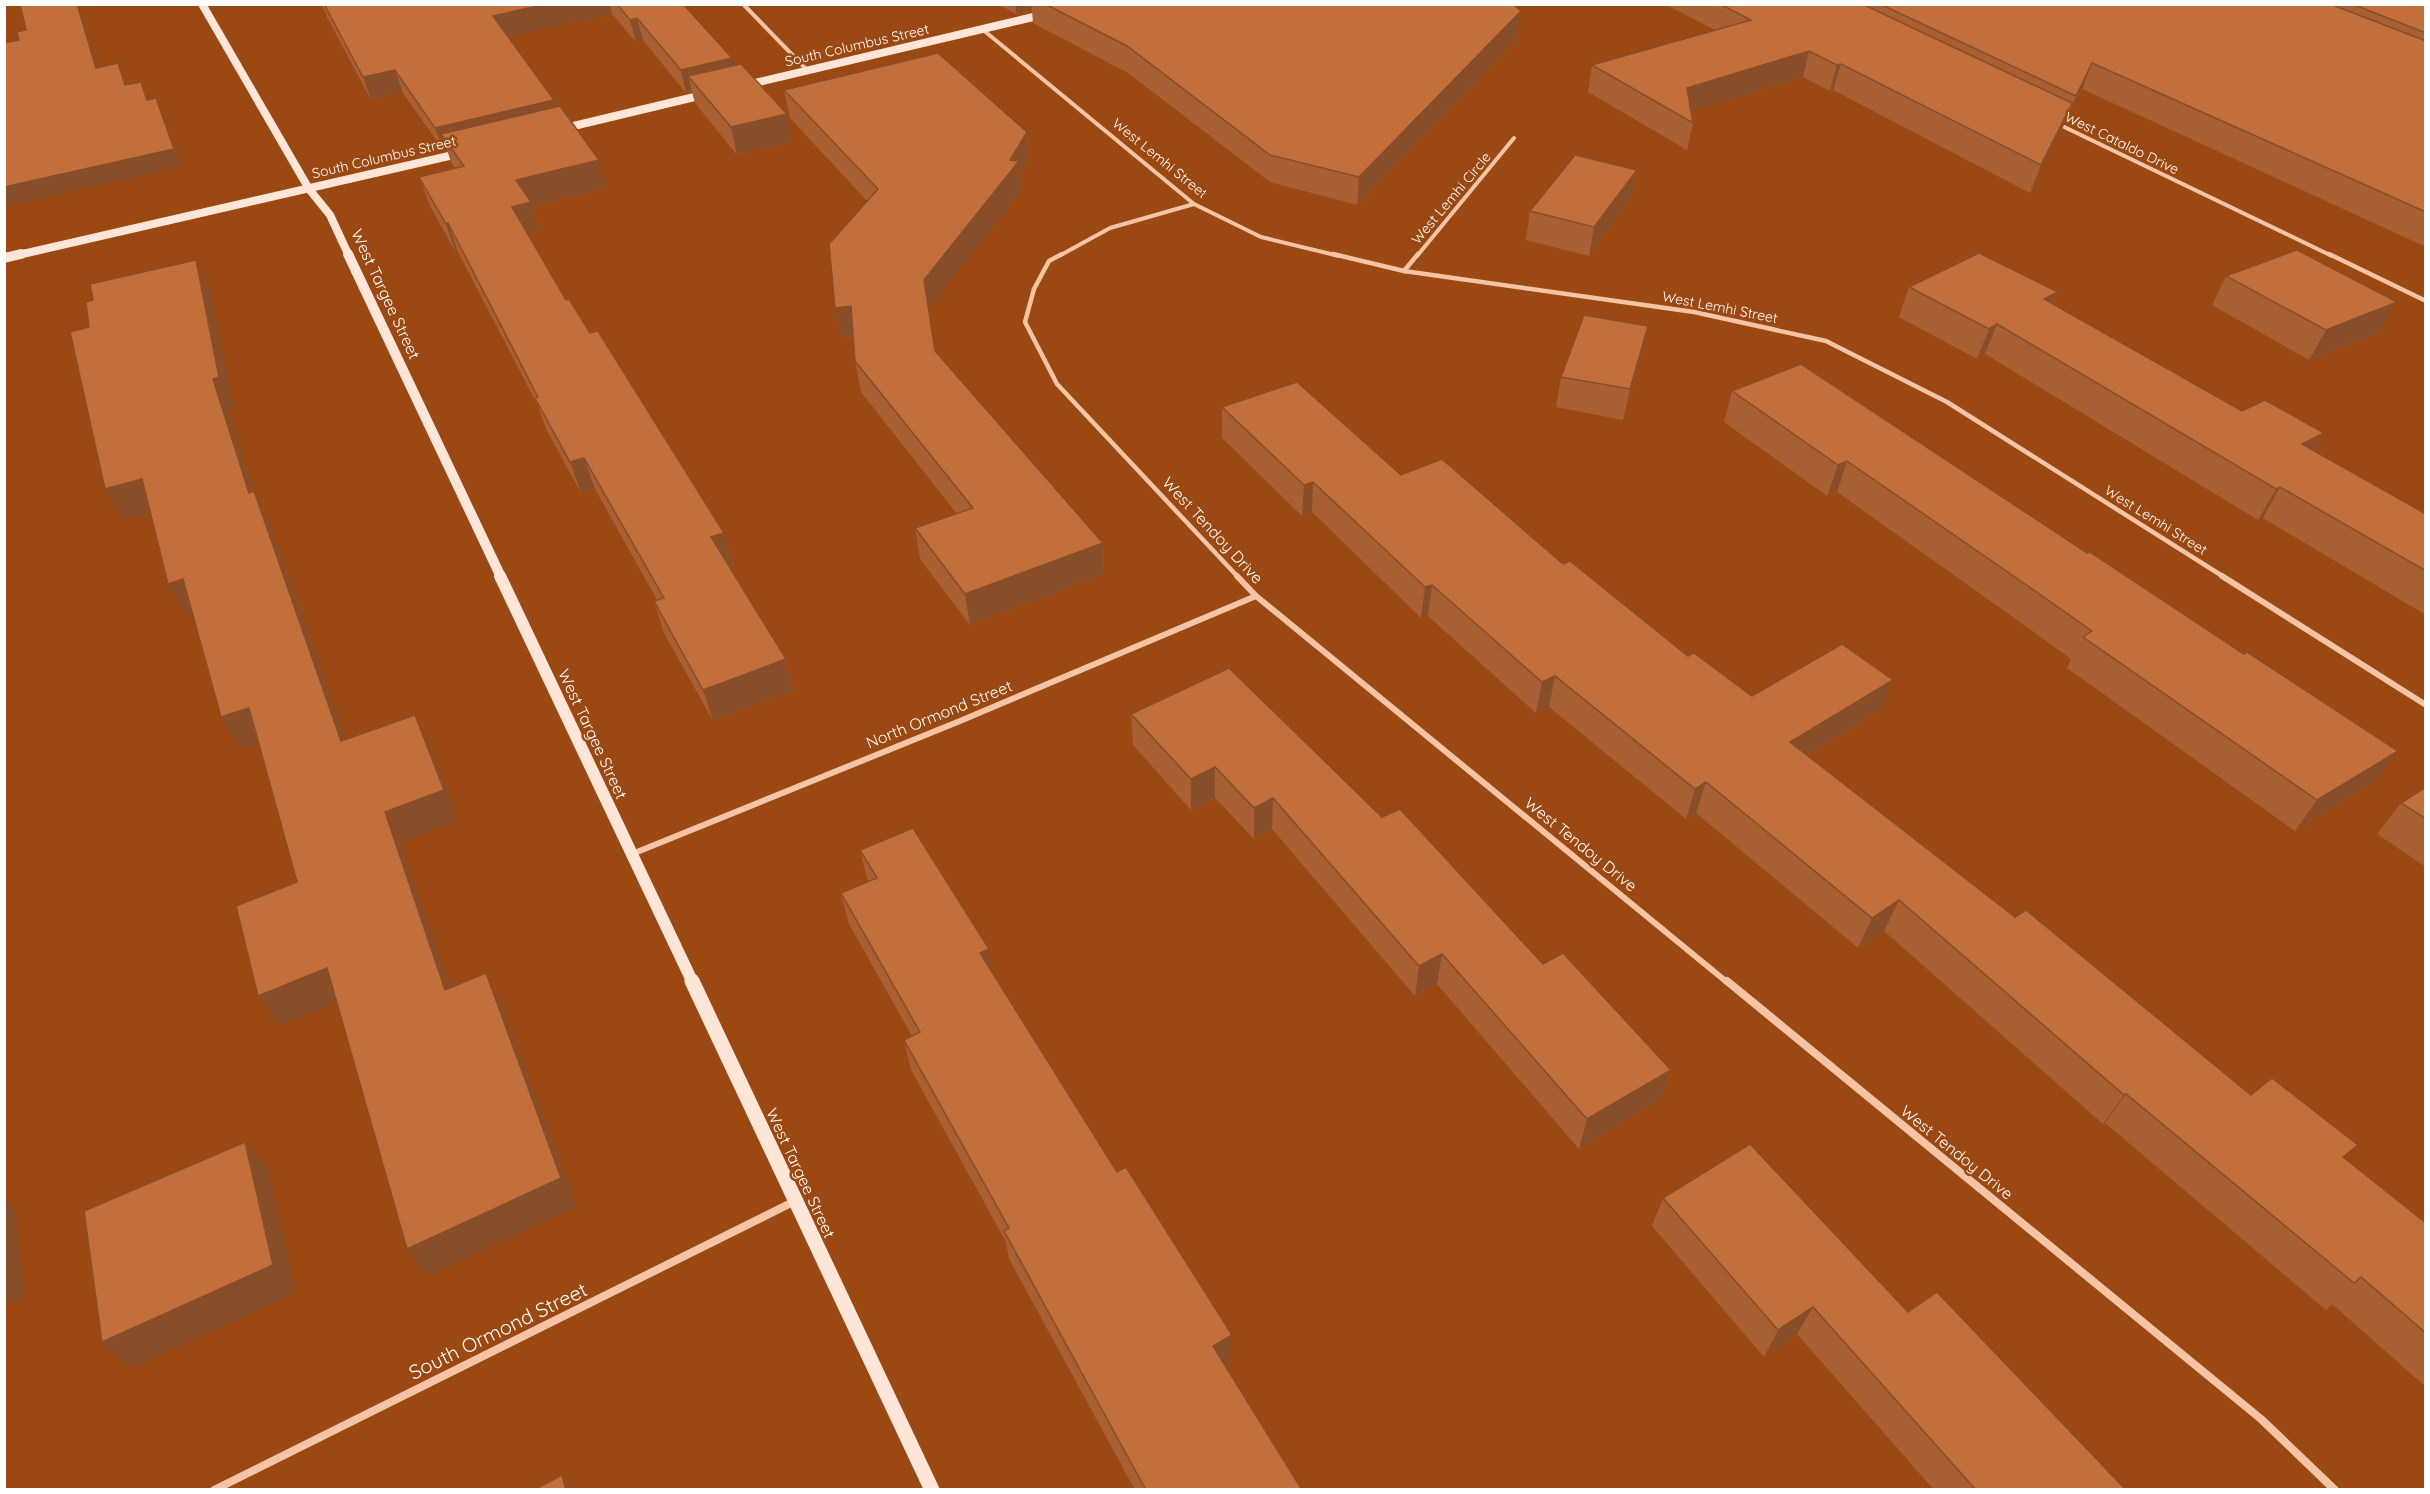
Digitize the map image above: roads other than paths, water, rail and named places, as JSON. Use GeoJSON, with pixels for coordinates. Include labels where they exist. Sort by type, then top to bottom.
{"type":"FeatureCollection","features":[{"type":"Feature","properties":{"kind":"street","name":"West Targee Street"},"geometry":{"type":"LineString","coordinates":[[202,4],[309,189],[330,215],[932,1490]]}},
{"type":"Feature","properties":{"kind":"street"},"geometry":{"type":"LineString","coordinates":[[743,4],[807,70]]}},
{"type":"Feature","properties":{"kind":"street","name":"South Columbus Street"},"geometry":{"type":"LineString","coordinates":[[728,90],[1051,13]]}},
{"type":"Feature","properties":{"kind":"street","name":"West Lemhi Street"},"geometry":{"type":"LineString","coordinates":[[982,29],[1194,204],[1261,237],[1404,271],[1694,312],[1826,341],[1947,402],[2426,705]]}},
{"type":"Feature","properties":{"kind":"street"},"geometry":{"type":"LineString","coordinates":[[556,130],[716,92]]}},
{"type":"Feature","properties":{"kind":"street","name":"West Cataldo Drive"},"geometry":{"type":"LineString","coordinates":[[2048,119],[2426,301]]}},
{"type":"Feature","properties":{"kind":"street","name":"West Lemhi Circle"},"geometry":{"type":"LineString","coordinates":[[1404,271],[1514,138]]}},
{"type":"Feature","properties":{"kind":"street","name":"South Columbus Street"},"geometry":{"type":"LineString","coordinates":[[4,258],[476,149]]}},
{"type":"Feature","properties":{"kind":"street","name":"West Tendoy Drive"},"geometry":{"type":"LineString","coordinates":[[1194,204],[1110,228],[1048,261],[1034,289],[1026,322],[1057,384],[1256,596],[2261,1419],[2335,1490]]}},
{"type":"Feature","properties":{"kind":"street","name":"North Ormond Street"},"geometry":{"type":"LineString","coordinates":[[632,854],[971,716],[1256,596]]}},
{"type":"Feature","properties":{"kind":"street","name":"South Ormond Street"},"geometry":{"type":"LineString","coordinates":[[214,1490],[796,1201]]}}]}
